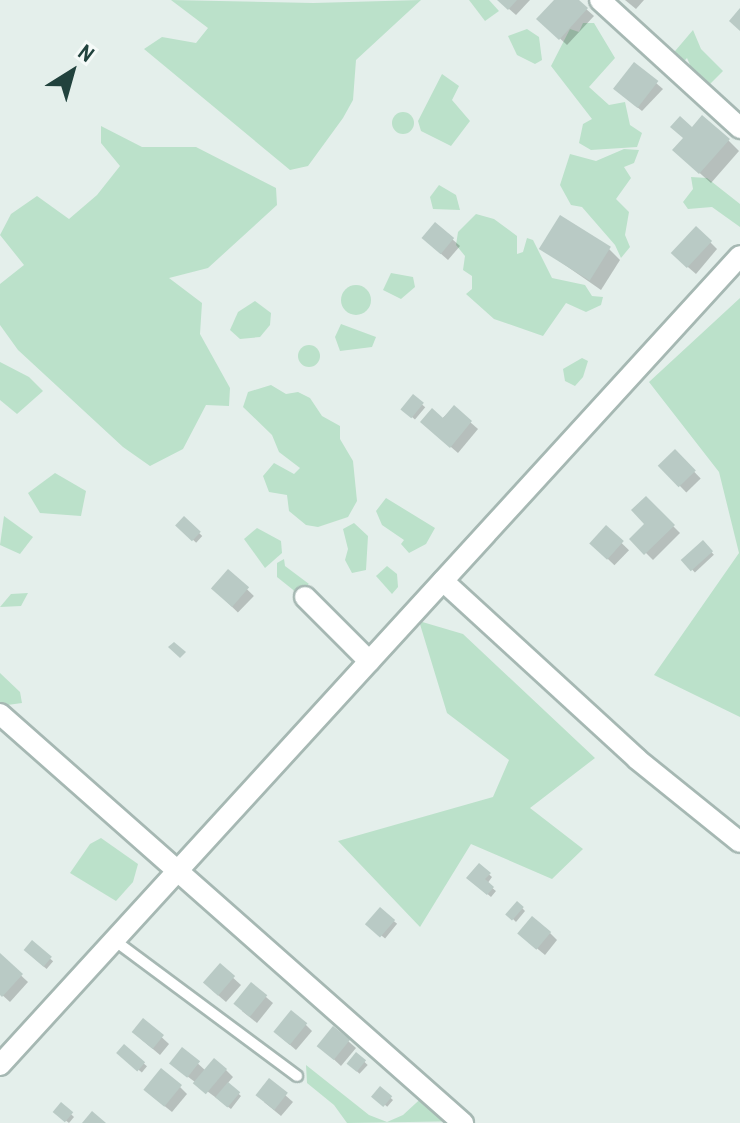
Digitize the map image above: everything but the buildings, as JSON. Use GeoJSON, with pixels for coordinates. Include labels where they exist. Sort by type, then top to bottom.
{"type":"FeatureCollection","features":[{"type":"Feature","properties":{"kind":"street"},"geometry":{"type":"LineString","coordinates":[[600,0],[740,128]]}},
{"type":"Feature","properties":{"kind":"street"},"geometry":{"type":"LineString","coordinates":[[0,1065],[740,256]]}},
{"type":"Feature","properties":{"kind":"street"},"geometry":{"type":"LineString","coordinates":[[443,581],[637,759],[740,842]]}},
{"type":"Feature","properties":{"kind":"street"},"geometry":{"type":"LineString","coordinates":[[305,597],[369,661]]}},
{"type":"Feature","properties":{"kind":"street"},"geometry":{"type":"LineString","coordinates":[[0,714],[463,1123]]}},
{"type":"Feature","properties":{"kind":"lane"},"geometry":{"type":"LineString","coordinates":[[114,940],[297,1076]]}},
{"type":"Feature","properties":{"kind":"green space"},"geometry":{"type":"Polygon","coordinates":[[[171,0],[313,3],[421,0],[356,60],[353,100],[343,118],[308,166],[290,170],[144,49],[162,37],[196,43],[208,28],[171,0]]]}},
{"type":"Feature","properties":{"kind":"green space"},"geometry":{"type":"Polygon","coordinates":[[[469,0],[489,0],[499,11],[485,21],[469,0]]]}},
{"type":"Feature","properties":{"kind":"green space"},"geometry":{"type":"Polygon","coordinates":[[[583,23],[594,23],[615,58],[589,87],[609,105],[625,102],[630,125],[642,133],[637,147],[591,150],[579,143],[583,124],[592,119],[551,66],[570,29],[579,32],[583,23]]]}},
{"type":"Feature","properties":{"kind":"green space"},"geometry":{"type":"Polygon","coordinates":[[[527,29],[539,37],[542,60],[535,64],[517,55],[508,36],[527,29]]]}},
{"type":"Feature","properties":{"kind":"green space"},"geometry":{"type":"Polygon","coordinates":[[[693,30],[701,49],[723,71],[708,86],[685,74],[690,65],[687,58],[679,67],[670,57],[693,30]]]}},
{"type":"Feature","properties":{"kind":"green space"},"geometry":{"type":"Polygon","coordinates":[[[442,74],[459,86],[452,100],[470,121],[451,146],[421,131],[418,121],[442,74]]]}},
{"type":"Feature","properties":{"kind":"green space"},"geometry":{"type":"Polygon","coordinates":[[[403,112],[411,115],[414,123],[411,131],[403,134],[395,131],[392,123],[395,115],[403,112]]]}},
{"type":"Feature","properties":{"kind":"green space"},"geometry":{"type":"Polygon","coordinates":[[[101,126],[142,147],[196,147],[276,188],[277,205],[208,268],[169,278],[202,303],[200,334],[230,388],[229,406],[206,405],[183,449],[150,466],[123,447],[18,350],[0,325],[0,284],[24,265],[0,235],[11,214],[37,196],[69,219],[97,195],[120,166],[101,143],[101,126]]]}},
{"type":"Feature","properties":{"kind":"green space"},"geometry":{"type":"Polygon","coordinates":[[[624,149],[639,150],[634,163],[624,167],[631,178],[616,199],[629,212],[625,235],[630,247],[621,258],[615,245],[582,207],[571,205],[560,185],[570,154],[596,161],[624,149]]]}},
{"type":"Feature","properties":{"kind":"green space"},"geometry":{"type":"Polygon","coordinates":[[[691,177],[707,178],[740,204],[740,227],[712,207],[688,209],[683,202],[693,189],[691,177]]]}},
{"type":"Feature","properties":{"kind":"green space"},"geometry":{"type":"Polygon","coordinates":[[[439,185],[456,195],[460,210],[433,209],[430,197],[439,185]]]}},
{"type":"Feature","properties":{"kind":"green space"},"geometry":{"type":"Polygon","coordinates":[[[476,214],[494,219],[517,236],[517,254],[523,252],[527,238],[533,240],[552,278],[585,285],[592,296],[603,297],[601,305],[586,312],[566,303],[543,336],[494,319],[466,294],[472,289],[472,276],[463,270],[465,256],[456,245],[458,232],[476,214]]]}},
{"type":"Feature","properties":{"kind":"green space"},"geometry":{"type":"Polygon","coordinates":[[[391,273],[413,277],[415,287],[401,299],[383,290],[391,273]]]}},
{"type":"Feature","properties":{"kind":"green space"},"geometry":{"type":"Polygon","coordinates":[[[356,285],[366,290],[371,300],[366,310],[356,315],[346,310],[341,300],[346,290],[356,285]]]}},
{"type":"Feature","properties":{"kind":"green space"},"geometry":{"type":"Polygon","coordinates":[[[740,298],[740,717],[654,675],[739,553],[719,472],[649,382],[740,298]]]}},
{"type":"Feature","properties":{"kind":"green space"},"geometry":{"type":"Polygon","coordinates":[[[255,301],[271,313],[270,325],[260,337],[240,339],[230,330],[238,312],[255,301]]]}},
{"type":"Feature","properties":{"kind":"green space"},"geometry":{"type":"Polygon","coordinates":[[[341,324],[376,337],[372,347],[340,351],[335,337],[341,324]]]}},
{"type":"Feature","properties":{"kind":"green space"},"geometry":{"type":"Polygon","coordinates":[[[309,345],[320,356],[309,367],[298,356],[309,345]]]}},
{"type":"Feature","properties":{"kind":"green space"},"geometry":{"type":"Polygon","coordinates":[[[582,358],[588,361],[583,377],[575,386],[565,381],[563,369],[582,358]]]}},
{"type":"Feature","properties":{"kind":"green space"},"geometry":{"type":"Polygon","coordinates":[[[0,362],[29,377],[43,391],[17,414],[0,400],[0,362]]]}},
{"type":"Feature","properties":{"kind":"green space"},"geometry":{"type":"Polygon","coordinates":[[[271,385],[286,394],[298,392],[310,398],[322,416],[340,426],[340,439],[353,461],[357,501],[348,517],[318,527],[306,525],[289,511],[287,495],[269,492],[263,476],[274,463],[294,474],[300,468],[279,452],[272,435],[243,407],[248,392],[271,385]]]}},
{"type":"Feature","properties":{"kind":"green space"},"geometry":{"type":"Polygon","coordinates":[[[55,473],[86,491],[81,516],[40,513],[28,493],[55,473]]]}},
{"type":"Feature","properties":{"kind":"green space"},"geometry":{"type":"Polygon","coordinates":[[[386,498],[435,528],[426,544],[409,553],[401,544],[404,540],[382,525],[376,511],[386,498]]]}},
{"type":"Feature","properties":{"kind":"green space"},"geometry":{"type":"Polygon","coordinates":[[[4,516],[33,537],[20,554],[0,545],[4,516]]]}},
{"type":"Feature","properties":{"kind":"green space"},"geometry":{"type":"Polygon","coordinates":[[[354,523],[368,536],[366,570],[352,573],[345,560],[348,549],[343,529],[354,523]]]}},
{"type":"Feature","properties":{"kind":"green space"},"geometry":{"type":"Polygon","coordinates":[[[257,528],[281,541],[282,553],[265,568],[244,539],[257,528]]]}},
{"type":"Feature","properties":{"kind":"green space"},"geometry":{"type":"Polygon","coordinates":[[[284,559],[285,566],[309,584],[297,593],[277,577],[277,563],[284,559]]]}},
{"type":"Feature","properties":{"kind":"green space"},"geometry":{"type":"Polygon","coordinates":[[[387,566],[397,574],[398,587],[392,594],[376,576],[387,566]]]}},
{"type":"Feature","properties":{"kind":"green space"},"geometry":{"type":"Polygon","coordinates":[[[28,593],[21,606],[0,607],[11,594],[28,593]]]}},
{"type":"Feature","properties":{"kind":"green space"},"geometry":{"type":"Polygon","coordinates":[[[419,621],[463,634],[595,758],[530,808],[583,849],[552,879],[471,844],[420,927],[338,841],[493,797],[509,760],[447,713],[419,621]]]}},
{"type":"Feature","properties":{"kind":"green space"},"geometry":{"type":"Polygon","coordinates":[[[0,673],[20,692],[22,703],[0,706],[0,673]]]}},
{"type":"Feature","properties":{"kind":"green space"},"geometry":{"type":"Polygon","coordinates":[[[101,838],[138,864],[133,882],[116,901],[70,873],[90,844],[101,838]]]}},
{"type":"Feature","properties":{"kind":"green space"},"geometry":{"type":"Polygon","coordinates":[[[306,1065],[369,1115],[387,1122],[403,1115],[428,1092],[445,1091],[471,1121],[347,1123],[334,1105],[307,1083],[306,1065]]]}}]}
